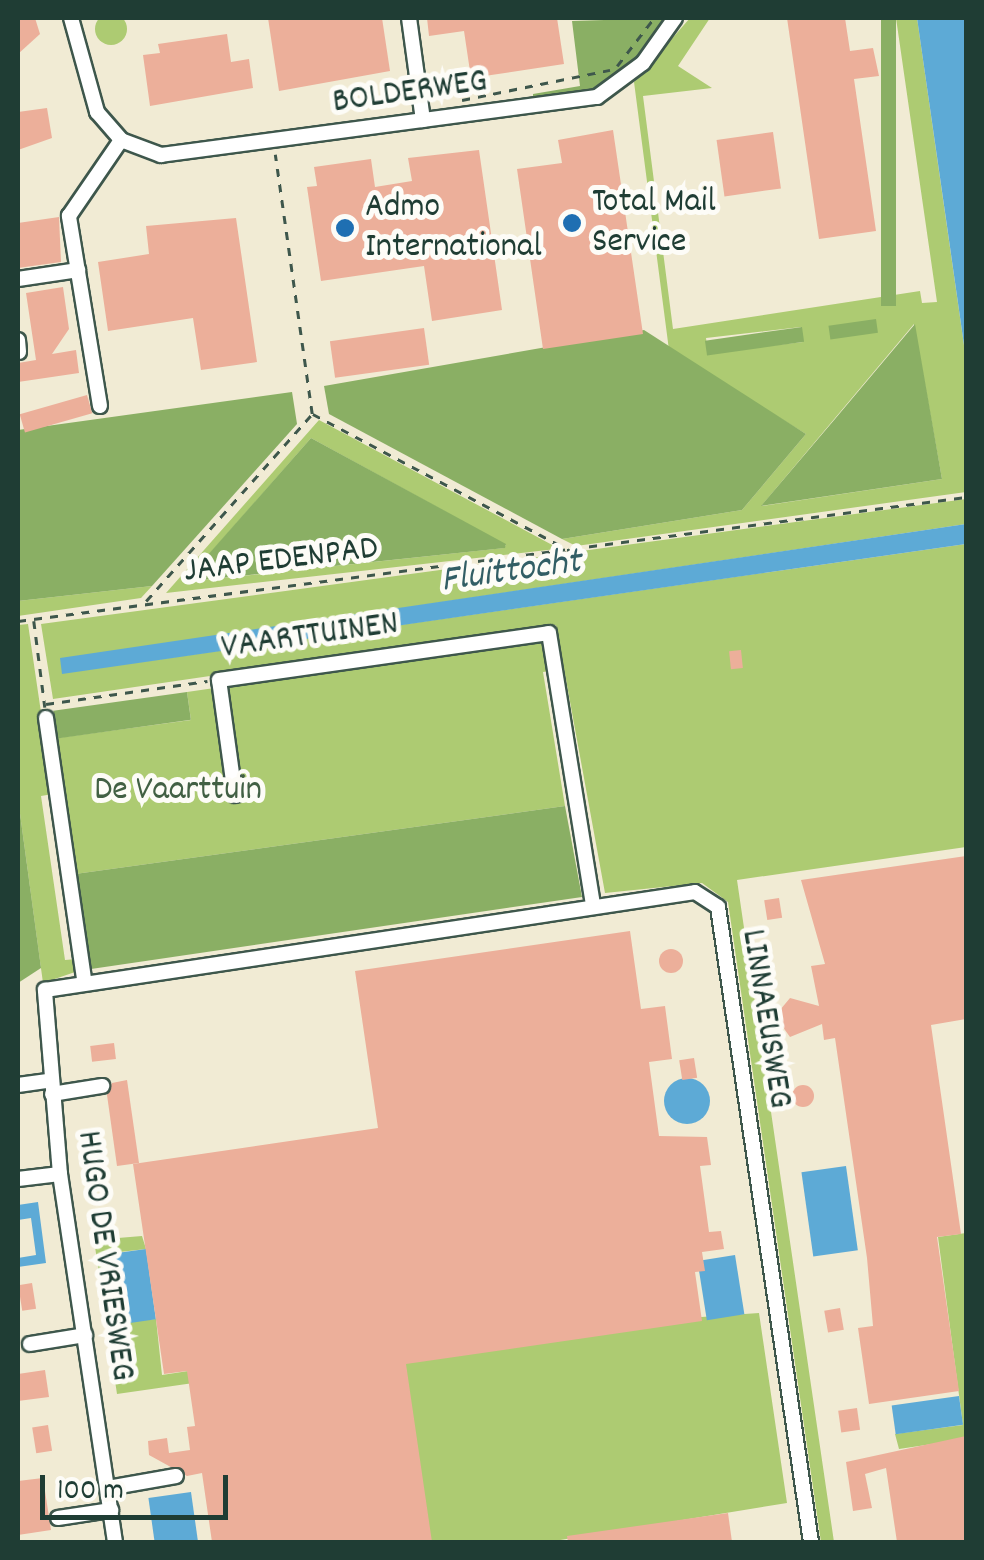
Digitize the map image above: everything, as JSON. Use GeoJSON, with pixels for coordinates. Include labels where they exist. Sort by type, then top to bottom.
{"type":"FeatureCollection","features":[{"type":"Feature","properties":{"kind":"street"},"geometry":{"type":"LineString","coordinates":[[72,18],[97,112],[121,140],[69,216],[100,406]]}},
{"type":"Feature","properties":{"kind":"street"},"geometry":{"type":"LineString","coordinates":[[408,18],[423,120]]}},
{"type":"Feature","properties":{"kind":"street","name":"BOLDERWEG"},"geometry":{"type":"LineString","coordinates":[[121,140],[161,155],[608,94],[676,18]]}},
{"type":"Feature","properties":{"kind":"street"},"geometry":{"type":"LineString","coordinates":[[18,279],[78,270]]}},
{"type":"Feature","properties":{"kind":"street","name":"VAARTTUINEN"},"geometry":{"type":"LineString","coordinates":[[219,680],[549,633],[594,904]]}},
{"type":"Feature","properties":{"kind":"street"},"geometry":{"type":"LineString","coordinates":[[219,680],[235,795]]}},
{"type":"Feature","properties":{"kind":"street"},"geometry":{"type":"LineString","coordinates":[[46,711],[84,979]]}},
{"type":"Feature","properties":{"kind":"street","name":"LINNAEUSWEG"},"geometry":{"type":"LineString","coordinates":[[54,984],[694,892],[718,907],[811,1542]]}},
{"type":"Feature","properties":{"kind":"street","name":"HUGO DE VRIESWEG"},"geometry":{"type":"LineString","coordinates":[[54,984],[39,1004],[115,1542]]}},
{"type":"Feature","properties":{"kind":"street"},"geometry":{"type":"LineString","coordinates":[[18,1085],[102,1086]]}},
{"type":"Feature","properties":{"kind":"street"},"geometry":{"type":"LineString","coordinates":[[18,1178],[60,1174]]}},
{"type":"Feature","properties":{"kind":"street"},"geometry":{"type":"LineString","coordinates":[[30,1344],[85,1335]]}},
{"type":"Feature","properties":{"kind":"street"},"geometry":{"type":"LineString","coordinates":[[108,1488],[176,1476]]}},
{"type":"Feature","properties":{"kind":"street"},"geometry":{"type":"LineString","coordinates":[[58,1518],[111,1510]]}},
{"type":"Feature","properties":{"kind":"path"},"geometry":{"type":"LineString","coordinates":[[459,101],[596,77],[654,18]]}},
{"type":"Feature","properties":{"kind":"path"},"geometry":{"type":"LineString","coordinates":[[144,602],[312,414],[273,142]]}},
{"type":"Feature","properties":{"kind":"path"},"geometry":{"type":"LineString","coordinates":[[312,414],[574,552]]}},
{"type":"Feature","properties":{"kind":"path","name":"JAAP EDENPAD"},"geometry":{"type":"LineString","coordinates":[[18,621],[144,602],[574,552],[966,497]]}},
{"type":"Feature","properties":{"kind":"path"},"geometry":{"type":"LineString","coordinates":[[33,619],[46,711]]}},
{"type":"Feature","properties":{"kind":"path","name":"VAARTTUINEN"},"geometry":{"type":"LineString","coordinates":[[46,711],[219,680]]}},
{"type":"Feature","properties":{"kind":"green space"},"geometry":{"type":"Polygon","coordinates":[[[111,13],[123,17],[127,29],[123,41],[111,45],[99,41],[95,29],[99,17],[111,13]]]}},
{"type":"Feature","properties":{"kind":"green space"},"geometry":{"type":"Polygon","coordinates":[[[669,18],[641,58],[589,94],[533,104],[533,94],[580,86],[572,21],[669,18]]]}},
{"type":"Feature","properties":{"kind":"green space"},"geometry":{"type":"Polygon","coordinates":[[[690,18],[710,18],[678,66],[712,88],[643,96],[673,329],[920,291],[922,303],[937,302],[896,18],[917,18],[966,359],[966,492],[576,546],[562,539],[742,510],[806,434],[669,350],[634,82],[690,18]],[[914,324],[762,505],[762,506],[942,479],[914,324]],[[801,327],[706,338],[708,353],[803,342],[801,327]]]}},
{"type":"Feature","properties":{"kind":"green space"},"geometry":{"type":"Polygon","coordinates":[[[881,18],[896,18],[896,306],[881,306],[881,18]]]}},
{"type":"Feature","properties":{"kind":"green space"},"geometry":{"type":"Polygon","coordinates":[[[876,319],[878,333],[830,340],[828,326],[876,319]]]}},
{"type":"Feature","properties":{"kind":"green space"},"geometry":{"type":"Polygon","coordinates":[[[915,324],[942,479],[761,506],[835,419],[915,324]]]}},
{"type":"Feature","properties":{"kind":"green space"},"geometry":{"type":"Polygon","coordinates":[[[802,327],[804,342],[707,355],[705,341],[802,327]]]}},
{"type":"Feature","properties":{"kind":"green space"},"geometry":{"type":"Polygon","coordinates":[[[644,330],[806,434],[742,510],[562,539],[329,414],[324,386],[644,330]]]}},
{"type":"Feature","properties":{"kind":"green space"},"geometry":{"type":"Polygon","coordinates":[[[292,392],[297,424],[152,586],[18,601],[18,430],[292,392]]]}},
{"type":"Feature","properties":{"kind":"green space"},"geometry":{"type":"Polygon","coordinates":[[[319,420],[556,547],[556,549],[166,593],[319,420]],[[311,438],[185,582],[504,548],[506,545],[311,438]]]}},
{"type":"Feature","properties":{"kind":"green space"},"geometry":{"type":"Polygon","coordinates":[[[311,438],[506,544],[505,548],[184,582],[311,438]]]}},
{"type":"Feature","properties":{"kind":"green space"},"geometry":{"type":"Polygon","coordinates":[[[966,499],[966,524],[61,659],[63,673],[966,544],[966,847],[737,880],[834,1542],[821,1542],[728,902],[702,883],[605,893],[556,625],[53,699],[41,624],[966,499]]]}},
{"type":"Feature","properties":{"kind":"green space"},"geometry":{"type":"Polygon","coordinates":[[[152,586],[141,598],[18,616],[18,601],[152,586]]]}},
{"type":"Feature","properties":{"kind":"green space"},"geometry":{"type":"Polygon","coordinates":[[[28,624],[53,794],[41,796],[65,960],[77,959],[78,971],[43,983],[18,799],[18,625],[28,624]]]}},
{"type":"Feature","properties":{"kind":"green space","name":"De Vaarttuin"},"geometry":{"type":"Polygon","coordinates":[[[552,639],[557,670],[543,672],[565,806],[75,874],[57,738],[191,720],[187,692],[552,639]]]}},
{"type":"Feature","properties":{"kind":"green space"},"geometry":{"type":"Polygon","coordinates":[[[187,692],[191,720],[57,739],[53,711],[187,692]]]}},
{"type":"Feature","properties":{"kind":"green space"},"geometry":{"type":"Polygon","coordinates":[[[18,799],[41,968],[18,983],[18,799]]]}},
{"type":"Feature","properties":{"kind":"green space"},"geometry":{"type":"Polygon","coordinates":[[[565,806],[582,897],[91,969],[87,961],[75,874],[565,806]]]}},
{"type":"Feature","properties":{"kind":"green space"},"geometry":{"type":"Polygon","coordinates":[[[966,1233],[966,1439],[899,1449],[895,1434],[963,1425],[938,1237],[966,1233]]]}},
{"type":"Feature","properties":{"kind":"green space"},"geometry":{"type":"Polygon","coordinates":[[[142,1236],[146,1249],[111,1253],[123,1322],[156,1319],[162,1375],[414,1337],[759,1313],[787,1503],[548,1542],[431,1542],[403,1353],[117,1394],[94,1240],[142,1236]]]}},
{"type":"Feature","properties":{"kind":"water"},"geometry":{"type":"Polygon","coordinates":[[[917,18],[964,18],[966,359],[946,219],[917,18]]]}},
{"type":"Feature","properties":{"kind":"water"},"geometry":{"type":"Polygon","coordinates":[[[966,524],[966,544],[62,674],[60,658],[966,524]]]}},
{"type":"Feature","properties":{"kind":"water"},"geometry":{"type":"Polygon","coordinates":[[[687,1078],[703,1085],[710,1101],[703,1117],[687,1124],[671,1117],[664,1101],[671,1085],[687,1078]]]}},
{"type":"Feature","properties":{"kind":"water"},"geometry":{"type":"Polygon","coordinates":[[[846,1166],[858,1250],[813,1256],[801,1172],[846,1166]]]}},
{"type":"Feature","properties":{"kind":"water"},"geometry":{"type":"Polygon","coordinates":[[[38,1202],[46,1263],[18,1267],[18,1258],[36,1255],[31,1218],[18,1220],[18,1205],[38,1202]]]}},
{"type":"Feature","properties":{"kind":"water"},"geometry":{"type":"Polygon","coordinates":[[[146,1249],[156,1319],[121,1324],[111,1254],[146,1249]]]}},
{"type":"Feature","properties":{"kind":"water"},"geometry":{"type":"Polygon","coordinates":[[[735,1255],[744,1314],[707,1320],[697,1261],[735,1255]]]}},
{"type":"Feature","properties":{"kind":"water"},"geometry":{"type":"Polygon","coordinates":[[[959,1396],[963,1425],[896,1434],[892,1405],[959,1396]]]}},
{"type":"Feature","properties":{"kind":"water"},"geometry":{"type":"Polygon","coordinates":[[[191,1492],[198,1542],[155,1542],[148,1498],[191,1492]]]}},
{"type":"Feature","properties":{"kind":"building"},"geometry":{"type":"Polygon","coordinates":[[[18,18],[35,18],[40,34],[18,54],[18,18]]]}},
{"type":"Feature","properties":{"kind":"building"},"geometry":{"type":"Polygon","coordinates":[[[268,18],[382,18],[390,71],[279,91],[268,18]]]}},
{"type":"Feature","properties":{"kind":"building"},"geometry":{"type":"Polygon","coordinates":[[[427,18],[557,18],[564,64],[471,78],[464,31],[429,36],[427,18]]]}},
{"type":"Feature","properties":{"kind":"building"},"geometry":{"type":"Polygon","coordinates":[[[787,18],[845,18],[850,51],[873,48],[879,76],[854,79],[876,231],[819,239],[787,18]]]}},
{"type":"Feature","properties":{"kind":"building"},"geometry":{"type":"Polygon","coordinates":[[[227,34],[231,62],[249,59],[253,88],[150,106],[143,55],[160,53],[158,44],[227,34]]]}},
{"type":"Feature","properties":{"kind":"building"},"geometry":{"type":"Polygon","coordinates":[[[47,108],[52,138],[18,150],[18,112],[47,108]]]}},
{"type":"Feature","properties":{"kind":"building"},"geometry":{"type":"Polygon","coordinates":[[[613,130],[643,334],[543,349],[517,169],[562,163],[558,140],[613,130]]]}},
{"type":"Feature","properties":{"kind":"building"},"geometry":{"type":"Polygon","coordinates":[[[773,132],[781,188],[724,196],[717,140],[773,132]]]}},
{"type":"Feature","properties":{"kind":"building"},"geometry":{"type":"Polygon","coordinates":[[[479,150],[502,310],[432,321],[424,266],[321,281],[307,187],[317,186],[314,167],[371,159],[375,187],[412,181],[408,158],[479,150]]]}},
{"type":"Feature","properties":{"kind":"building"},"geometry":{"type":"Polygon","coordinates":[[[59,217],[61,262],[18,268],[18,223],[59,217]]]}},
{"type":"Feature","properties":{"kind":"building"},"geometry":{"type":"Polygon","coordinates":[[[236,218],[257,362],[201,370],[193,318],[108,331],[98,262],[149,254],[146,226],[236,218]]]}},
{"type":"Feature","properties":{"kind":"building"},"geometry":{"type":"Polygon","coordinates":[[[63,287],[69,329],[52,354],[76,350],[79,373],[18,382],[18,363],[36,360],[26,293],[63,287]]]}},
{"type":"Feature","properties":{"kind":"building"},"geometry":{"type":"Polygon","coordinates":[[[424,328],[429,365],[335,378],[330,341],[424,328]]]}},
{"type":"Feature","properties":{"kind":"building"},"geometry":{"type":"Polygon","coordinates":[[[87,395],[92,413],[25,433],[20,414],[87,395]]]}},
{"type":"Feature","properties":{"kind":"building"},"geometry":{"type":"Polygon","coordinates":[[[741,650],[743,668],[731,669],[729,651],[741,650]]]}},
{"type":"Feature","properties":{"kind":"building"},"geometry":{"type":"Polygon","coordinates":[[[966,856],[966,1019],[931,1025],[961,1234],[937,1237],[959,1391],[869,1404],[858,1328],[873,1326],[867,1258],[835,1038],[824,1040],[822,1024],[790,1037],[775,1016],[790,998],[819,1006],[811,966],[825,964],[801,880],[966,856]]]}},
{"type":"Feature","properties":{"kind":"building"},"geometry":{"type":"Polygon","coordinates":[[[779,898],[782,918],[767,920],[764,900],[779,898]]]}},
{"type":"Feature","properties":{"kind":"building"},"geometry":{"type":"Polygon","coordinates":[[[630,931],[641,1009],[665,1006],[672,1059],[649,1062],[659,1136],[707,1137],[711,1165],[700,1166],[709,1232],[721,1231],[724,1249],[702,1252],[705,1271],[695,1272],[702,1321],[406,1364],[432,1542],[212,1542],[202,1473],[187,1476],[149,1455],[148,1441],[167,1438],[169,1453],[190,1450],[187,1427],[195,1426],[187,1371],[164,1374],[133,1164],[378,1128],[355,971],[630,931]]]}},
{"type":"Feature","properties":{"kind":"building"},"geometry":{"type":"Polygon","coordinates":[[[671,949],[680,952],[680,970],[671,973],[662,970],[659,961],[662,952],[671,949]]]}},
{"type":"Feature","properties":{"kind":"building"},"geometry":{"type":"Polygon","coordinates":[[[114,1043],[116,1059],[92,1062],[90,1046],[114,1043]]]}},
{"type":"Feature","properties":{"kind":"building"},"geometry":{"type":"Polygon","coordinates":[[[694,1058],[697,1078],[682,1080],[679,1060],[694,1058]]]}},
{"type":"Feature","properties":{"kind":"building"},"geometry":{"type":"Polygon","coordinates":[[[127,1080],[139,1163],[117,1166],[107,1095],[112,1083],[127,1080]]]}},
{"type":"Feature","properties":{"kind":"building"},"geometry":{"type":"Polygon","coordinates":[[[803,1085],[811,1088],[811,1104],[803,1107],[795,1104],[792,1096],[795,1088],[803,1085]]]}},
{"type":"Feature","properties":{"kind":"building"},"geometry":{"type":"Polygon","coordinates":[[[32,1283],[36,1309],[22,1311],[18,1285],[32,1283]]]}},
{"type":"Feature","properties":{"kind":"building"},"geometry":{"type":"Polygon","coordinates":[[[840,1308],[844,1330],[828,1332],[824,1311],[840,1308]]]}},
{"type":"Feature","properties":{"kind":"building"},"geometry":{"type":"Polygon","coordinates":[[[45,1370],[49,1397],[18,1401],[18,1374],[45,1370]]]}},
{"type":"Feature","properties":{"kind":"building"},"geometry":{"type":"Polygon","coordinates":[[[857,1408],[860,1430],[841,1432],[838,1411],[857,1408]]]}},
{"type":"Feature","properties":{"kind":"building"},"geometry":{"type":"Polygon","coordinates":[[[48,1425],[52,1451],[36,1453],[32,1428],[48,1425]]]}},
{"type":"Feature","properties":{"kind":"building"},"geometry":{"type":"Polygon","coordinates":[[[966,1436],[966,1542],[897,1542],[886,1468],[865,1474],[872,1508],[853,1511],[846,1462],[966,1436]]]}},
{"type":"Feature","properties":{"kind":"building"},"geometry":{"type":"Polygon","coordinates":[[[43,1478],[51,1530],[18,1535],[18,1481],[43,1478]]]}},
{"type":"Feature","properties":{"kind":"building"},"geometry":{"type":"Polygon","coordinates":[[[728,1513],[732,1542],[568,1542],[567,1536],[728,1513]]]}},
{"type":"Feature","properties":{"kind":"place","name":"Total Mail Service"},"geometry":{"type":"Point","coordinates":[572,223]}},
{"type":"Feature","properties":{"kind":"place","name":"Admo International"},"geometry":{"type":"Point","coordinates":[345,228]}},
{"type":"Feature","properties":{"kind":"water label","name":"Fluittocht"},"geometry":{"type":"Point","coordinates":[511,573]}}]}
